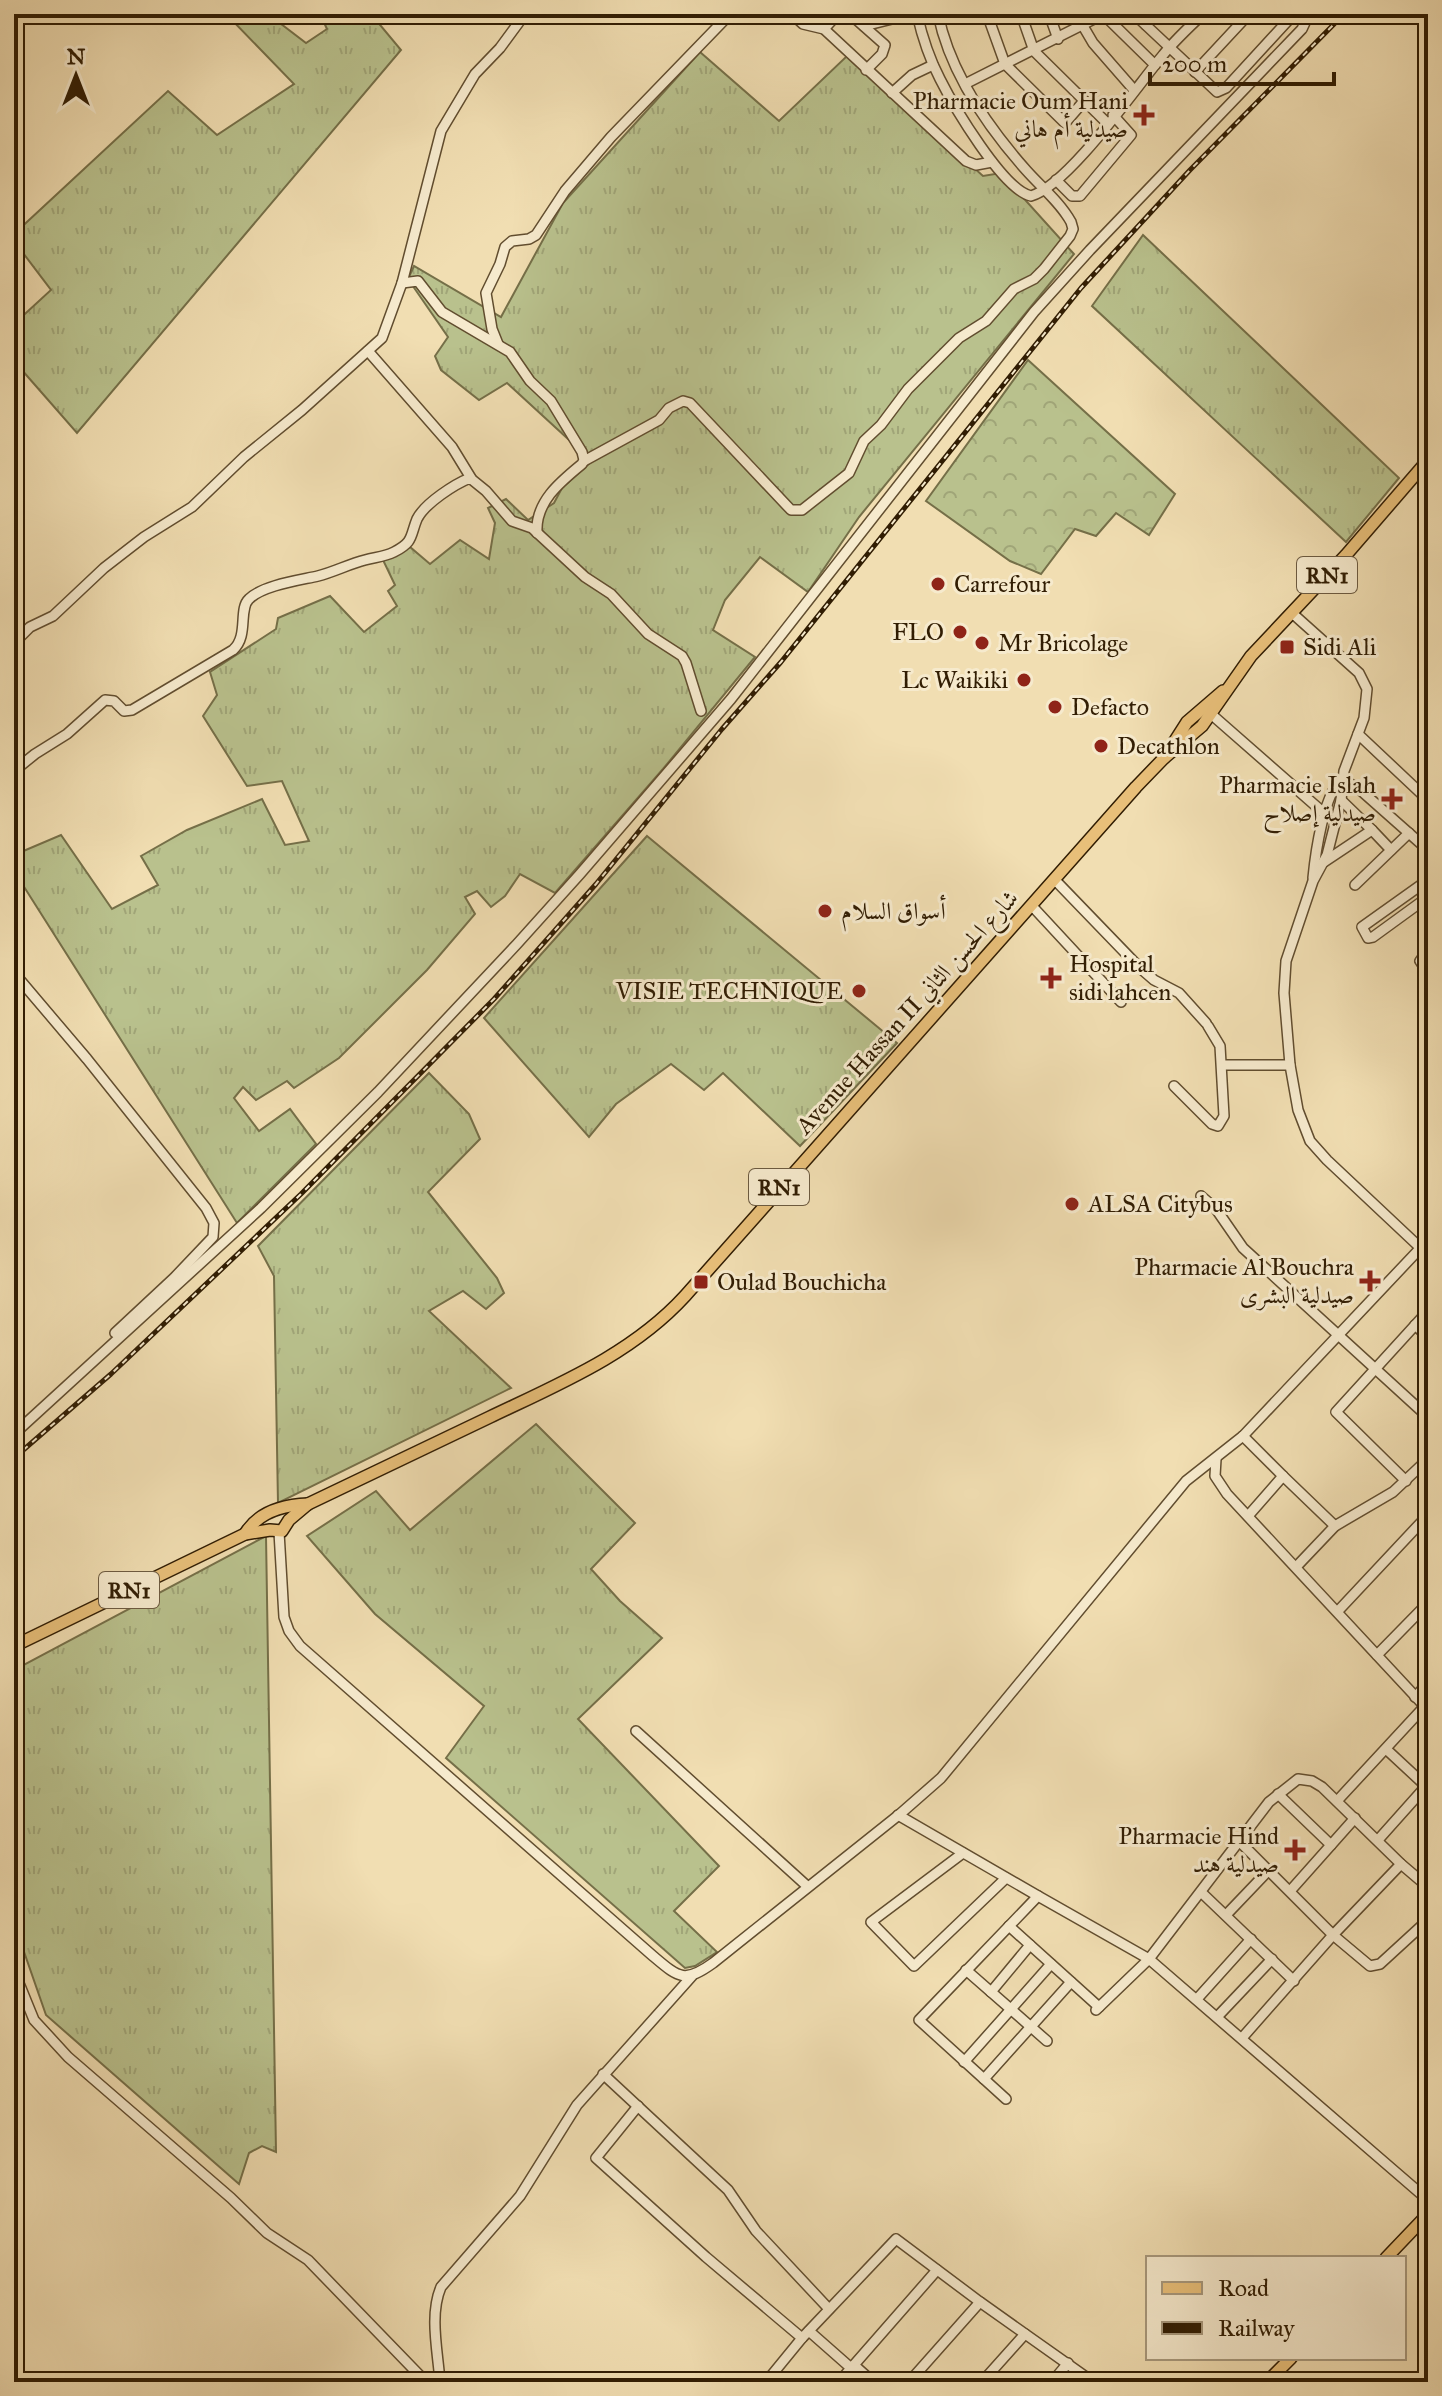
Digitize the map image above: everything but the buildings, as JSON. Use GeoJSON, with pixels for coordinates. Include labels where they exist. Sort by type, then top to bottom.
{"type":"FeatureCollection","features":[{"type":"Feature","properties":{"kind":"main road","name":"RN1"},"geometry":{"type":"LineString","coordinates":[[1207,710],[1251,656],[1428,460]]}},
{"type":"Feature","properties":{"kind":"main road","name":"Avenue Hassan II شارع الحسن الثاني"},"geometry":{"type":"LineString","coordinates":[[283,1509],[308,1504],[548,1390],[615,1354],[650,1329],[685,1296],[781,1185],[1056,881],[1094,834],[1164,758],[1175,751],[1187,730],[1207,710]]}},
{"type":"Feature","properties":{"kind":"main road","name":"Avenue Hassan II شارع الحسن الثاني"},"geometry":{"type":"LineString","coordinates":[[289,1520],[308,1504]]}},
{"type":"Feature","properties":{"kind":"main road"},"geometry":{"type":"LineString","coordinates":[[272,1509],[283,1509],[289,1520],[287,1527],[274,1531],[266,1524],[266,1516],[272,1509]]}},
{"type":"Feature","properties":{"kind":"main road","name":"RN1"},"geometry":{"type":"LineString","coordinates":[[245,1534],[253,1523],[266,1516]]}},
{"type":"Feature","properties":{"kind":"main road","name":"RN1"},"geometry":{"type":"LineString","coordinates":[[14,1646],[245,1534],[274,1531]]}},
{"type":"Feature","properties":{"kind":"main road"},"geometry":{"type":"LineString","coordinates":[[1388,2256],[1428,2214]]}},
{"type":"Feature","properties":{"kind":"main road"},"geometry":{"type":"LineString","coordinates":[[1267,2382],[1289,2360]]}},
{"type":"Feature","properties":{"kind":"street"},"geometry":{"type":"LineString","coordinates":[[14,643],[30,627],[53,616],[104,568],[141,539],[192,507],[244,457],[368,351],[385,332],[402,283],[441,131],[475,74],[500,48],[525,14]]}},
{"type":"Feature","properties":{"kind":"street"},"geometry":{"type":"LineString","coordinates":[[498,344],[486,293],[505,247],[512,241],[536,235],[565,191],[620,128],[730,14]]}},
{"type":"Feature","properties":{"kind":"street"},"geometry":{"type":"LineString","coordinates":[[792,14],[803,24],[824,29],[966,161],[976,165],[992,162]]}},
{"type":"Feature","properties":{"kind":"street"},"geometry":{"type":"LineString","coordinates":[[824,29],[838,14]]}},
{"type":"Feature","properties":{"kind":"street"},"geometry":{"type":"LineString","coordinates":[[850,14],[885,47],[866,70]]}},
{"type":"Feature","properties":{"kind":"street"},"geometry":{"type":"LineString","coordinates":[[864,26],[884,17],[914,14],[933,65],[966,125],[992,162],[1026,195],[1036,195],[1056,180],[1170,47],[1203,14]]}},
{"type":"Feature","properties":{"kind":"street"},"geometry":{"type":"LineString","coordinates":[[537,533],[537,518],[560,482],[584,461],[659,420],[669,408],[683,401],[690,403],[791,510],[802,510],[849,473],[864,441],[931,364],[959,338],[992,316],[1014,289],[1044,269],[1070,236],[1071,222],[1001,140],[965,84],[945,40],[938,14]]}},
{"type":"Feature","properties":{"kind":"street"},"geometry":{"type":"LineString","coordinates":[[987,14],[1005,64],[1065,123],[1084,101]]}},
{"type":"Feature","properties":{"kind":"street"},"geometry":{"type":"LineString","coordinates":[[1021,14],[1034,51],[1084,101],[1131,135],[1080,196],[1072,196],[1056,180]]}},
{"type":"Feature","properties":{"kind":"street"},"geometry":{"type":"LineString","coordinates":[[1049,14],[1058,39]]}},
{"type":"Feature","properties":{"kind":"street"},"geometry":{"type":"LineString","coordinates":[[1076,14],[1110,65],[1134,90]]}},
{"type":"Feature","properties":{"kind":"street"},"geometry":{"type":"LineString","coordinates":[[965,84],[1104,14],[1155,65]]}},
{"type":"Feature","properties":{"kind":"street"},"geometry":{"type":"LineString","coordinates":[[1134,14],[1214,90],[1223,90],[1294,14]]}},
{"type":"Feature","properties":{"kind":"street"},"geometry":{"type":"LineString","coordinates":[[1146,25],[1156,14]]}},
{"type":"Feature","properties":{"kind":"street"},"geometry":{"type":"LineString","coordinates":[[1195,72],[1249,14]]}},
{"type":"Feature","properties":{"kind":"street"},"geometry":{"type":"LineString","coordinates":[[14,1434],[176,1288],[327,1143],[424,1044],[580,874],[731,699],[1034,312],[1302,29],[1309,14]]}},
{"type":"Feature","properties":{"kind":"street"},"geometry":{"type":"LineString","coordinates":[[892,93],[912,75],[933,65]]}},
{"type":"Feature","properties":{"kind":"street"},"geometry":{"type":"LineString","coordinates":[[402,283],[415,281],[421,284],[442,312],[510,352],[530,381],[551,401],[582,452],[584,461]]}},
{"type":"Feature","properties":{"kind":"street"},"geometry":{"type":"LineString","coordinates":[[484,337],[490,320]]}},
{"type":"Feature","properties":{"kind":"street"},"geometry":{"type":"LineString","coordinates":[[368,351],[452,447],[471,478],[512,521],[526,525],[537,533],[585,577],[611,594],[648,634],[682,656],[701,711]]}},
{"type":"Feature","properties":{"kind":"street"},"geometry":{"type":"LineString","coordinates":[[14,771],[67,734],[105,700],[114,701],[124,711],[132,710],[233,650],[239,643],[246,603],[251,597],[290,580],[322,575],[365,560],[381,558],[403,547],[414,535],[417,520],[423,512],[447,489],[471,478]]}},
{"type":"Feature","properties":{"kind":"street"},"geometry":{"type":"LineString","coordinates":[[1292,613],[1352,666],[1365,683],[1368,702],[1343,780],[1341,800],[1324,862],[1313,881],[1285,968],[1290,1065],[1298,1110],[1310,1141],[1327,1160],[1428,1255]]}},
{"type":"Feature","properties":{"kind":"street"},"geometry":{"type":"LineString","coordinates":[[1207,710],[1325,814]]}},
{"type":"Feature","properties":{"kind":"street"},"geometry":{"type":"LineString","coordinates":[[1358,734],[1428,800]]}},
{"type":"Feature","properties":{"kind":"street"},"geometry":{"type":"LineString","coordinates":[[1313,881],[1315,854],[1333,787],[1343,780]]}},
{"type":"Feature","properties":{"kind":"street"},"geometry":{"type":"LineString","coordinates":[[1343,780],[1356,785],[1428,850]]}},
{"type":"Feature","properties":{"kind":"street"},"geometry":{"type":"LineString","coordinates":[[1341,800],[1391,850]]}},
{"type":"Feature","properties":{"kind":"street"},"geometry":{"type":"LineString","coordinates":[[1324,862],[1372,830]]}},
{"type":"Feature","properties":{"kind":"street"},"geometry":{"type":"LineString","coordinates":[[1355,885],[1409,833]]}},
{"type":"Feature","properties":{"kind":"street"},"geometry":{"type":"LineString","coordinates":[[1419,842],[1428,833]]}},
{"type":"Feature","properties":{"kind":"street"},"geometry":{"type":"LineString","coordinates":[[1428,880],[1362,927],[1364,933],[1368,938],[1373,937],[1428,897]]}},
{"type":"Feature","properties":{"kind":"street"},"geometry":{"type":"LineString","coordinates":[[1056,881],[1146,974],[1179,993],[1220,1043],[1224,1116],[1218,1126],[1212,1124],[1174,1086]]}},
{"type":"Feature","properties":{"kind":"street"},"geometry":{"type":"LineString","coordinates":[[1032,906],[1121,1002]]}},
{"type":"Feature","properties":{"kind":"street"},"geometry":{"type":"LineString","coordinates":[[1428,950],[1420,961],[1428,973]]}},
{"type":"Feature","properties":{"kind":"street"},"geometry":{"type":"LineString","coordinates":[[14,973],[194,1192],[214,1223],[213,1237],[115,1333]]}},
{"type":"Feature","properties":{"kind":"street"},"geometry":{"type":"LineString","coordinates":[[1222,1065],[1290,1065]]}},
{"type":"Feature","properties":{"kind":"street"},"geometry":{"type":"LineString","coordinates":[[1201,1196],[1216,1209],[1243,1248],[1428,1417]]}},
{"type":"Feature","properties":{"kind":"street"},"geometry":{"type":"LineString","coordinates":[[440,2382],[435,2317],[436,2299],[441,2287],[520,2196],[567,2117],[603,2074],[692,1976],[713,1963],[934,1785],[1177,1490],[1197,1470],[1216,1459],[1243,1436],[1428,1240]]}},
{"type":"Feature","properties":{"kind":"street"},"geometry":{"type":"LineString","coordinates":[[1406,1481],[1337,1414],[1338,1409],[1428,1311]]}},
{"type":"Feature","properties":{"kind":"street"},"geometry":{"type":"LineString","coordinates":[[1415,1325],[1428,1337]]}},
{"type":"Feature","properties":{"kind":"street"},"geometry":{"type":"LineString","coordinates":[[1243,1436],[1335,1526]]}},
{"type":"Feature","properties":{"kind":"street"},"geometry":{"type":"LineString","coordinates":[[1216,1459],[1215,1476],[1248,1516],[1426,1708],[1337,1801]]}},
{"type":"Feature","properties":{"kind":"street"},"geometry":{"type":"LineString","coordinates":[[1296,1567],[1335,1526],[1393,1492],[1428,1459]]}},
{"type":"Feature","properties":{"kind":"street"},"geometry":{"type":"LineString","coordinates":[[1248,1516],[1283,1476]]}},
{"type":"Feature","properties":{"kind":"street"},"geometry":{"type":"LineString","coordinates":[[1338,1611],[1428,1515]]}},
{"type":"Feature","properties":{"kind":"street"},"geometry":{"type":"LineString","coordinates":[[274,1531],[284,1617],[300,1646],[653,1956],[677,1975],[692,1976]]}},
{"type":"Feature","properties":{"kind":"street"},"geometry":{"type":"LineString","coordinates":[[1377,1655],[1428,1603]]}},
{"type":"Feature","properties":{"kind":"street"},"geometry":{"type":"LineString","coordinates":[[1415,1697],[1428,1683]]}},
{"type":"Feature","properties":{"kind":"street"},"geometry":{"type":"LineString","coordinates":[[636,1731],[807,1886]]}},
{"type":"Feature","properties":{"kind":"street"},"geometry":{"type":"LineString","coordinates":[[1378,1840],[1427,1786],[1386,1749]]}},
{"type":"Feature","properties":{"kind":"street"},"geometry":{"type":"LineString","coordinates":[[1009,1926],[1098,2008],[1149,1959],[1202,1893],[1238,1840],[1278,1794],[1290,1783],[1305,1779],[1322,1787],[1428,1887]]}},
{"type":"Feature","properties":{"kind":"street"},"geometry":{"type":"LineString","coordinates":[[1278,1794],[1331,1845]]}},
{"type":"Feature","properties":{"kind":"street"},"geometry":{"type":"LineString","coordinates":[[898,1815],[1149,1959],[1428,2200]]}},
{"type":"Feature","properties":{"kind":"street"},"geometry":{"type":"LineString","coordinates":[[1291,1890],[1355,1818]]}},
{"type":"Feature","properties":{"kind":"street"},"geometry":{"type":"LineString","coordinates":[[1238,1840],[1333,1935],[1370,1966],[1380,1964],[1428,1920]]}},
{"type":"Feature","properties":{"kind":"street"},"geometry":{"type":"LineString","coordinates":[[963,1853],[871,1922],[914,1966],[1006,1878]]}},
{"type":"Feature","properties":{"kind":"street"},"geometry":{"type":"LineString","coordinates":[[1242,2038],[1401,1864]]}},
{"type":"Feature","properties":{"kind":"street"},"geometry":{"type":"LineString","coordinates":[[1226,1915],[1269,1870]]}},
{"type":"Feature","properties":{"kind":"street"},"geometry":{"type":"LineString","coordinates":[[1202,1893],[1294,1981]]}},
{"type":"Feature","properties":{"kind":"street"},"geometry":{"type":"LineString","coordinates":[[1006,2099],[919,2020],[1038,1896]]}},
{"type":"Feature","properties":{"kind":"street"},"geometry":{"type":"LineString","coordinates":[[1197,1999],[1251,1939]]}},
{"type":"Feature","properties":{"kind":"street"},"geometry":{"type":"LineString","coordinates":[[991,1992],[1030,1945]]}},
{"type":"Feature","properties":{"kind":"street"},"geometry":{"type":"LineString","coordinates":[[1218,2016],[1272,1959]]}},
{"type":"Feature","properties":{"kind":"street"},"geometry":{"type":"LineString","coordinates":[[964,2062],[1051,1964]]}},
{"type":"Feature","properties":{"kind":"street"},"geometry":{"type":"LineString","coordinates":[[966,1970],[1047,2041]]}},
{"type":"Feature","properties":{"kind":"street"},"geometry":{"type":"LineString","coordinates":[[14,1971],[34,2020],[68,2057],[267,2233],[308,2260],[426,2382]]}},
{"type":"Feature","properties":{"kind":"street"},"geometry":{"type":"LineString","coordinates":[[984,2079],[1071,1982]]}},
{"type":"Feature","properties":{"kind":"street"},"geometry":{"type":"LineString","coordinates":[[603,2074],[728,2190],[756,2231],[829,2309]]}},
{"type":"Feature","properties":{"kind":"street"},"geometry":{"type":"LineString","coordinates":[[638,2106],[596,2158],[706,2257],[873,2382]]}},
{"type":"Feature","properties":{"kind":"street"},"geometry":{"type":"LineString","coordinates":[[766,2382],[805,2334],[896,2239],[1093,2382]]}},
{"type":"Feature","properties":{"kind":"street"},"geometry":{"type":"LineString","coordinates":[[839,2382],[937,2270]]}},
{"type":"Feature","properties":{"kind":"street"},"geometry":{"type":"LineString","coordinates":[[909,2382],[980,2302]]}},
{"type":"Feature","properties":{"kind":"street"},"geometry":{"type":"LineString","coordinates":[[982,2382],[1025,2334]]}},
{"type":"Feature","properties":{"kind":"street"},"geometry":{"type":"LineString","coordinates":[[1052,2382],[1068,2363]]}},
{"type":"Feature","properties":{"kind":"green space"},"geometry":{"type":"Polygon","coordinates":[[[235,14],[268,14],[306,43],[327,29],[320,14],[371,14],[401,50],[77,433],[14,361],[14,324],[51,290],[14,241],[14,234],[168,91],[217,135],[294,84],[230,18],[235,14]]]}},
{"type":"Feature","properties":{"kind":"green space"},"geometry":{"type":"Polygon","coordinates":[[[700,52],[779,121],[848,55],[983,176],[1001,173],[1074,254],[859,517],[808,592],[760,557],[725,600],[713,630],[755,657],[555,893],[520,874],[505,896],[491,907],[477,891],[465,897],[475,914],[427,970],[339,1058],[294,1088],[287,1081],[256,1100],[243,1087],[234,1098],[259,1131],[290,1109],[316,1144],[237,1223],[14,871],[14,855],[61,835],[112,909],[158,885],[141,856],[187,830],[262,799],[285,845],[309,841],[282,781],[247,786],[203,716],[217,695],[210,672],[276,629],[278,618],[330,596],[364,632],[397,606],[388,591],[395,585],[383,560],[410,547],[430,564],[460,540],[489,559],[495,523],[488,508],[506,499],[528,520],[554,503],[562,488],[592,461],[507,383],[479,400],[441,370],[435,356],[448,337],[408,279],[414,266],[501,317],[563,203],[700,52]]]}},
{"type":"Feature","properties":{"kind":"green space"},"geometry":{"type":"Polygon","coordinates":[[[1143,235],[1399,478],[1346,542],[1092,306],[1143,235]]]}},
{"type":"Feature","properties":{"kind":"green space"},"geometry":{"type":"Polygon","coordinates":[[[1028,360],[1175,494],[1149,535],[1116,513],[1096,536],[1075,529],[1041,574],[1010,561],[926,501],[1028,360]]]}},
{"type":"Feature","properties":{"kind":"green space"},"geometry":{"type":"Polygon","coordinates":[[[647,836],[897,1043],[800,1146],[723,1073],[704,1090],[671,1064],[616,1104],[589,1137],[484,1018],[647,836]]]}},
{"type":"Feature","properties":{"kind":"green space"},"geometry":{"type":"Polygon","coordinates":[[[429,1073],[469,1114],[480,1139],[428,1192],[497,1278],[504,1293],[486,1309],[463,1291],[429,1311],[511,1388],[278,1503],[274,1276],[258,1246],[429,1073]]]}},
{"type":"Feature","properties":{"kind":"green space"},"geometry":{"type":"Polygon","coordinates":[[[536,1424],[635,1523],[591,1569],[620,1601],[662,1638],[578,1719],[719,1866],[674,1911],[717,1952],[695,1966],[685,1968],[446,1758],[484,1706],[375,1614],[307,1536],[376,1491],[410,1530],[536,1424]]]}},
{"type":"Feature","properties":{"kind":"green space"},"geometry":{"type":"Polygon","coordinates":[[[266,1536],[276,2152],[262,2146],[249,2153],[239,2184],[46,2015],[14,1923],[14,1670],[266,1536]]]}},
{"type":"Feature","properties":{"kind":"railway"},"geometry":{"type":"LineString","coordinates":[[14,1458],[111,1374],[301,1194],[494,999],[596,884],[722,729],[781,662],[1081,288],[1190,170],[1344,14]]}},
{"type":"Feature","properties":{"kind":"place","name":"Pharmacie Oum Hani صيدلية أم هاني"},"geometry":{"type":"Point","coordinates":[1144,115]}},
{"type":"Feature","properties":{"kind":"place","name":"Carrefour"},"geometry":{"type":"Point","coordinates":[938,584]}},
{"type":"Feature","properties":{"kind":"place","name":"FLO"},"geometry":{"type":"Point","coordinates":[960,632]}},
{"type":"Feature","properties":{"kind":"place","name":"Mr Bricolage"},"geometry":{"type":"Point","coordinates":[982,643]}},
{"type":"Feature","properties":{"kind":"place","name":"Sidi Ali"},"geometry":{"type":"Point","coordinates":[1287,647]}},
{"type":"Feature","properties":{"kind":"place","name":"Lc Waikiki"},"geometry":{"type":"Point","coordinates":[1024,680]}},
{"type":"Feature","properties":{"kind":"place","name":"Defacto"},"geometry":{"type":"Point","coordinates":[1055,707]}},
{"type":"Feature","properties":{"kind":"place","name":"Decathlon"},"geometry":{"type":"Point","coordinates":[1101,746]}},
{"type":"Feature","properties":{"kind":"place","name":"Pharmacie Islah صيدلية إصلاح"},"geometry":{"type":"Point","coordinates":[1392,799]}},
{"type":"Feature","properties":{"kind":"place","name":"أسواق السلام"},"geometry":{"type":"Point","coordinates":[825,911]}},
{"type":"Feature","properties":{"kind":"place","name":"Hospital sidi lahcen"},"geometry":{"type":"Point","coordinates":[1051,978]}},
{"type":"Feature","properties":{"kind":"place","name":"VISIE TECHNIQUE"},"geometry":{"type":"Point","coordinates":[859,991]}},
{"type":"Feature","properties":{"kind":"place","name":"ALSA Citybus"},"geometry":{"type":"Point","coordinates":[1072,1204]}},
{"type":"Feature","properties":{"kind":"place","name":"Pharmacie Al Bouchra صيدلية البشرى"},"geometry":{"type":"Point","coordinates":[1370,1281]}},
{"type":"Feature","properties":{"kind":"place","name":"Oulad Bouchicha"},"geometry":{"type":"Point","coordinates":[701,1282]}},
{"type":"Feature","properties":{"kind":"place","name":"Pharmacie Hind صيدلية هند"},"geometry":{"type":"Point","coordinates":[1295,1850]}}]}
